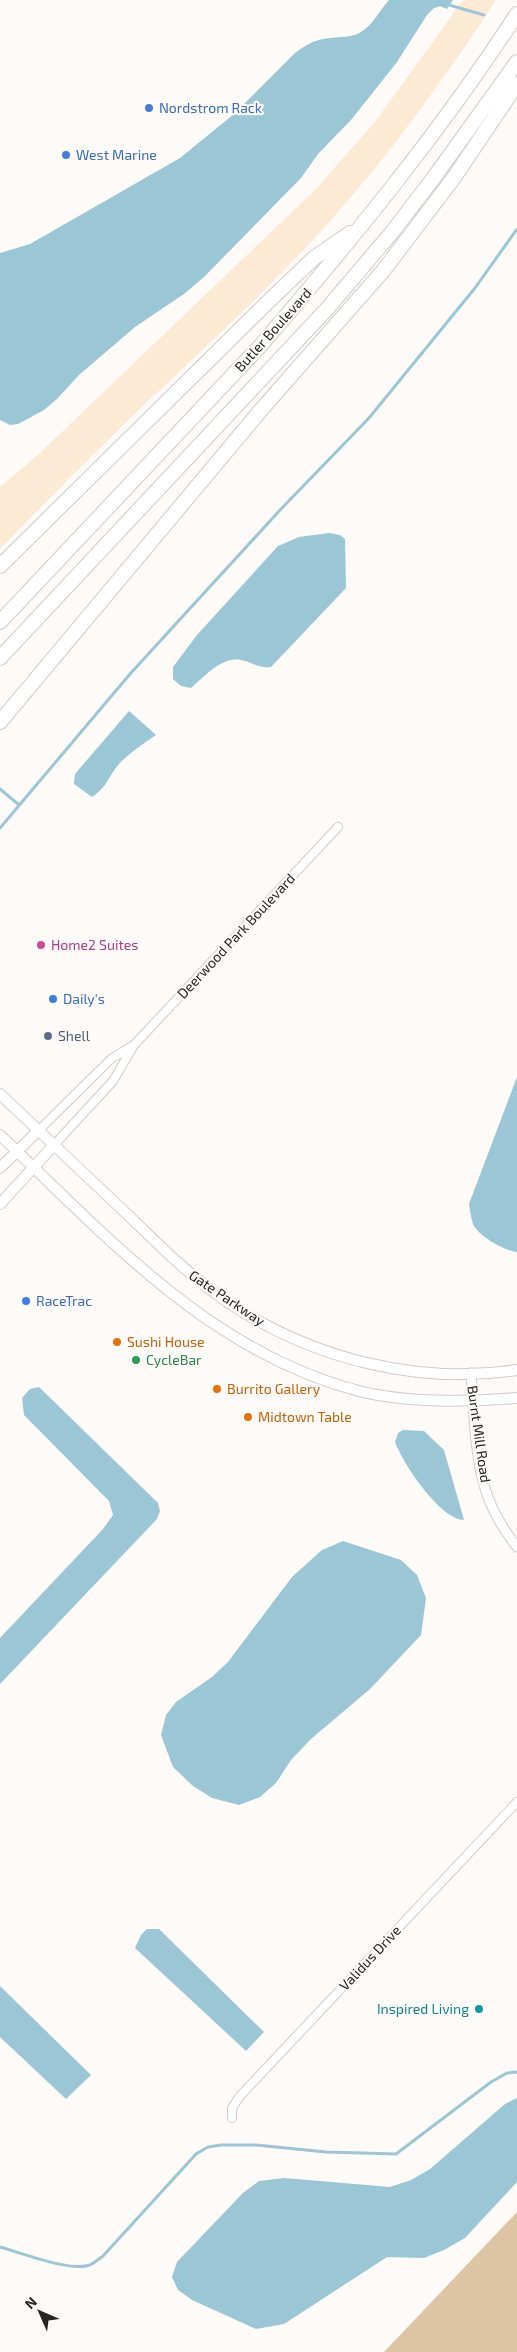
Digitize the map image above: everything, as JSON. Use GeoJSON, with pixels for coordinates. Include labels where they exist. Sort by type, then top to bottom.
{"type":"FeatureCollection","features":[{"type":"Feature","properties":{"kind":"highway","name":"Butler Boulevard"},"geometry":{"type":"LineString","coordinates":[[0,622],[262,344],[365,222],[458,102],[517,14]]}},
{"type":"Feature","properties":{"kind":"highway","name":"Butler Boulevard"},"geometry":{"type":"LineString","coordinates":[[0,658],[332,303],[393,231],[517,62]]}},
{"type":"Feature","properties":{"kind":"highway"},"geometry":{"type":"LineString","coordinates":[[0,722],[261,410],[383,271],[458,172],[517,84]]}},
{"type":"Feature","properties":{"kind":"highway"},"geometry":{"type":"LineString","coordinates":[[0,566],[280,290],[314,258],[365,222]]}},
{"type":"Feature","properties":{"kind":"main road","name":"Gate Parkway"},"geometry":{"type":"LineString","coordinates":[[0,1094],[190,1274],[232,1305],[261,1323],[323,1350],[374,1364],[426,1372],[500,1373],[517,1370]]}},
{"type":"Feature","properties":{"kind":"main road","name":"Deerwood Park Boulevard"},"geometry":{"type":"LineString","coordinates":[[0,1168],[38,1130]]}},
{"type":"Feature","properties":{"kind":"main road","name":"Gate Parkway"},"geometry":{"type":"LineString","coordinates":[[0,1135],[145,1271],[184,1304],[256,1351],[287,1366],[360,1391],[386,1396],[474,1402],[517,1398]]}},
{"type":"Feature","properties":{"kind":"main road","name":"Deerwood Park Boulevard"},"geometry":{"type":"LineString","coordinates":[[0,1204],[54,1145]]}},
{"type":"Feature","properties":{"kind":"street","name":"Deerwood Park Boulevard"},"geometry":{"type":"LineString","coordinates":[[54,1145],[113,1080],[134,1045],[338,827]]}},
{"type":"Feature","properties":{"kind":"street","name":"Deerwood Park Boulevard"},"geometry":{"type":"LineString","coordinates":[[38,1130],[111,1059],[134,1045]]}},
{"type":"Feature","properties":{"kind":"street","name":"Burnt Mill Road"},"geometry":{"type":"LineString","coordinates":[[471,1373],[484,1485],[505,1531],[517,1547]]}},
{"type":"Feature","properties":{"kind":"street","name":"Validus Drive"},"geometry":{"type":"LineString","coordinates":[[232,2118],[232,2108],[240,2096],[517,1802]]}},
{"type":"Feature","properties":{"kind":"shaded area"},"geometry":{"type":"Polygon","coordinates":[[[463,0],[496,0],[448,71],[371,173],[315,237],[264,290],[131,417],[0,549],[0,487],[41,452],[315,190],[375,122],[463,0]]]}},
{"type":"Feature","properties":{"kind":"shaded area"},"geometry":{"type":"Polygon","coordinates":[[[517,2212],[517,2352],[384,2352],[517,2212]]]}},
{"type":"Feature","properties":{"kind":"water"},"geometry":{"type":"Polygon","coordinates":[[[389,0],[453,0],[447,9],[440,6],[434,8],[427,15],[397,62],[351,120],[318,154],[301,178],[204,277],[184,294],[135,327],[79,375],[44,410],[18,424],[10,425],[0,420],[0,253],[30,244],[180,158],[234,114],[295,53],[308,44],[319,40],[352,36],[361,32],[372,22],[389,0]]]}},
{"type":"Feature","properties":{"kind":"water"},"geometry":{"type":"Polygon","coordinates":[[[329,533],[340,535],[345,539],[346,588],[271,667],[234,660],[220,664],[191,688],[181,686],[173,679],[173,667],[197,635],[278,546],[299,537],[329,533]]]}},
{"type":"Feature","properties":{"kind":"water"},"geometry":{"type":"Polygon","coordinates":[[[129,711],[156,735],[123,760],[105,785],[92,797],[74,784],[75,774],[129,711]]]}},
{"type":"Feature","properties":{"kind":"water"},"geometry":{"type":"Polygon","coordinates":[[[517,1077],[517,1252],[499,1246],[476,1229],[471,1217],[469,1204],[517,1077]]]}},
{"type":"Feature","properties":{"kind":"water"},"geometry":{"type":"Polygon","coordinates":[[[39,1387],[158,1503],[160,1511],[157,1519],[0,1684],[0,1638],[103,1529],[113,1515],[109,1501],[24,1415],[22,1398],[30,1389],[39,1387]]]}},
{"type":"Feature","properties":{"kind":"water"},"geometry":{"type":"Polygon","coordinates":[[[403,1430],[424,1431],[444,1450],[464,1520],[444,1511],[433,1501],[405,1463],[395,1442],[398,1433],[403,1430]]]}},
{"type":"Feature","properties":{"kind":"water"},"geometry":{"type":"Polygon","coordinates":[[[343,1541],[401,1560],[417,1575],[426,1598],[421,1635],[370,1689],[311,1739],[291,1760],[276,1783],[260,1797],[239,1805],[212,1798],[193,1786],[173,1767],[161,1735],[166,1715],[176,1702],[212,1677],[228,1662],[292,1577],[322,1550],[343,1541]]]}},
{"type":"Feature","properties":{"kind":"water"},"geometry":{"type":"Polygon","coordinates":[[[147,1929],[159,1929],[264,2032],[246,2051],[135,1948],[141,1935],[147,1929]]]}},
{"type":"Feature","properties":{"kind":"water"},"geometry":{"type":"Polygon","coordinates":[[[0,1986],[91,2075],[66,2099],[0,2037],[0,1986]]]}},
{"type":"Feature","properties":{"kind":"water"},"geometry":{"type":"Polygon","coordinates":[[[517,2098],[517,2182],[465,2238],[444,2250],[424,2258],[387,2257],[284,2324],[256,2329],[192,2300],[178,2290],[172,2277],[177,2262],[243,2193],[259,2181],[284,2178],[390,2187],[411,2180],[430,2169],[505,2104],[517,2098]]]}},
{"type":"Feature","properties":{"kind":"waterway"},"geometry":{"type":"LineString","coordinates":[[449,5],[484,15]]}},
{"type":"Feature","properties":{"kind":"waterway"},"geometry":{"type":"LineString","coordinates":[[0,828],[130,674],[281,509],[369,418],[475,288],[517,229]]}},
{"type":"Feature","properties":{"kind":"waterway"},"geometry":{"type":"LineString","coordinates":[[0,789],[18,804]]}},
{"type":"Feature","properties":{"kind":"waterway"},"geometry":{"type":"LineString","coordinates":[[0,2247],[59,2264],[71,2266],[90,2265],[103,2256],[196,2154],[208,2147],[256,2145],[326,2152],[396,2154],[491,2082],[507,2073],[517,2072]]}},
{"type":"Feature","properties":{"kind":"place","name":"Nordstrom Rack"},"geometry":{"type":"Point","coordinates":[149,108]}},
{"type":"Feature","properties":{"kind":"place","name":"West Marine"},"geometry":{"type":"Point","coordinates":[66,155]}},
{"type":"Feature","properties":{"kind":"place","name":"Home2 Suites"},"geometry":{"type":"Point","coordinates":[41,945]}},
{"type":"Feature","properties":{"kind":"place","name":"Daily's"},"geometry":{"type":"Point","coordinates":[53,999]}},
{"type":"Feature","properties":{"kind":"place","name":"Shell"},"geometry":{"type":"Point","coordinates":[48,1036]}},
{"type":"Feature","properties":{"kind":"place","name":"RaceTrac"},"geometry":{"type":"Point","coordinates":[26,1301]}},
{"type":"Feature","properties":{"kind":"place","name":"Sushi House"},"geometry":{"type":"Point","coordinates":[117,1342]}},
{"type":"Feature","properties":{"kind":"place","name":"CycleBar"},"geometry":{"type":"Point","coordinates":[136,1360]}},
{"type":"Feature","properties":{"kind":"place","name":"Burrito Gallery"},"geometry":{"type":"Point","coordinates":[217,1389]}},
{"type":"Feature","properties":{"kind":"place","name":"Midtown Table"},"geometry":{"type":"Point","coordinates":[248,1417]}},
{"type":"Feature","properties":{"kind":"place","name":"Inspired Living"},"geometry":{"type":"Point","coordinates":[479,2009]}}]}
